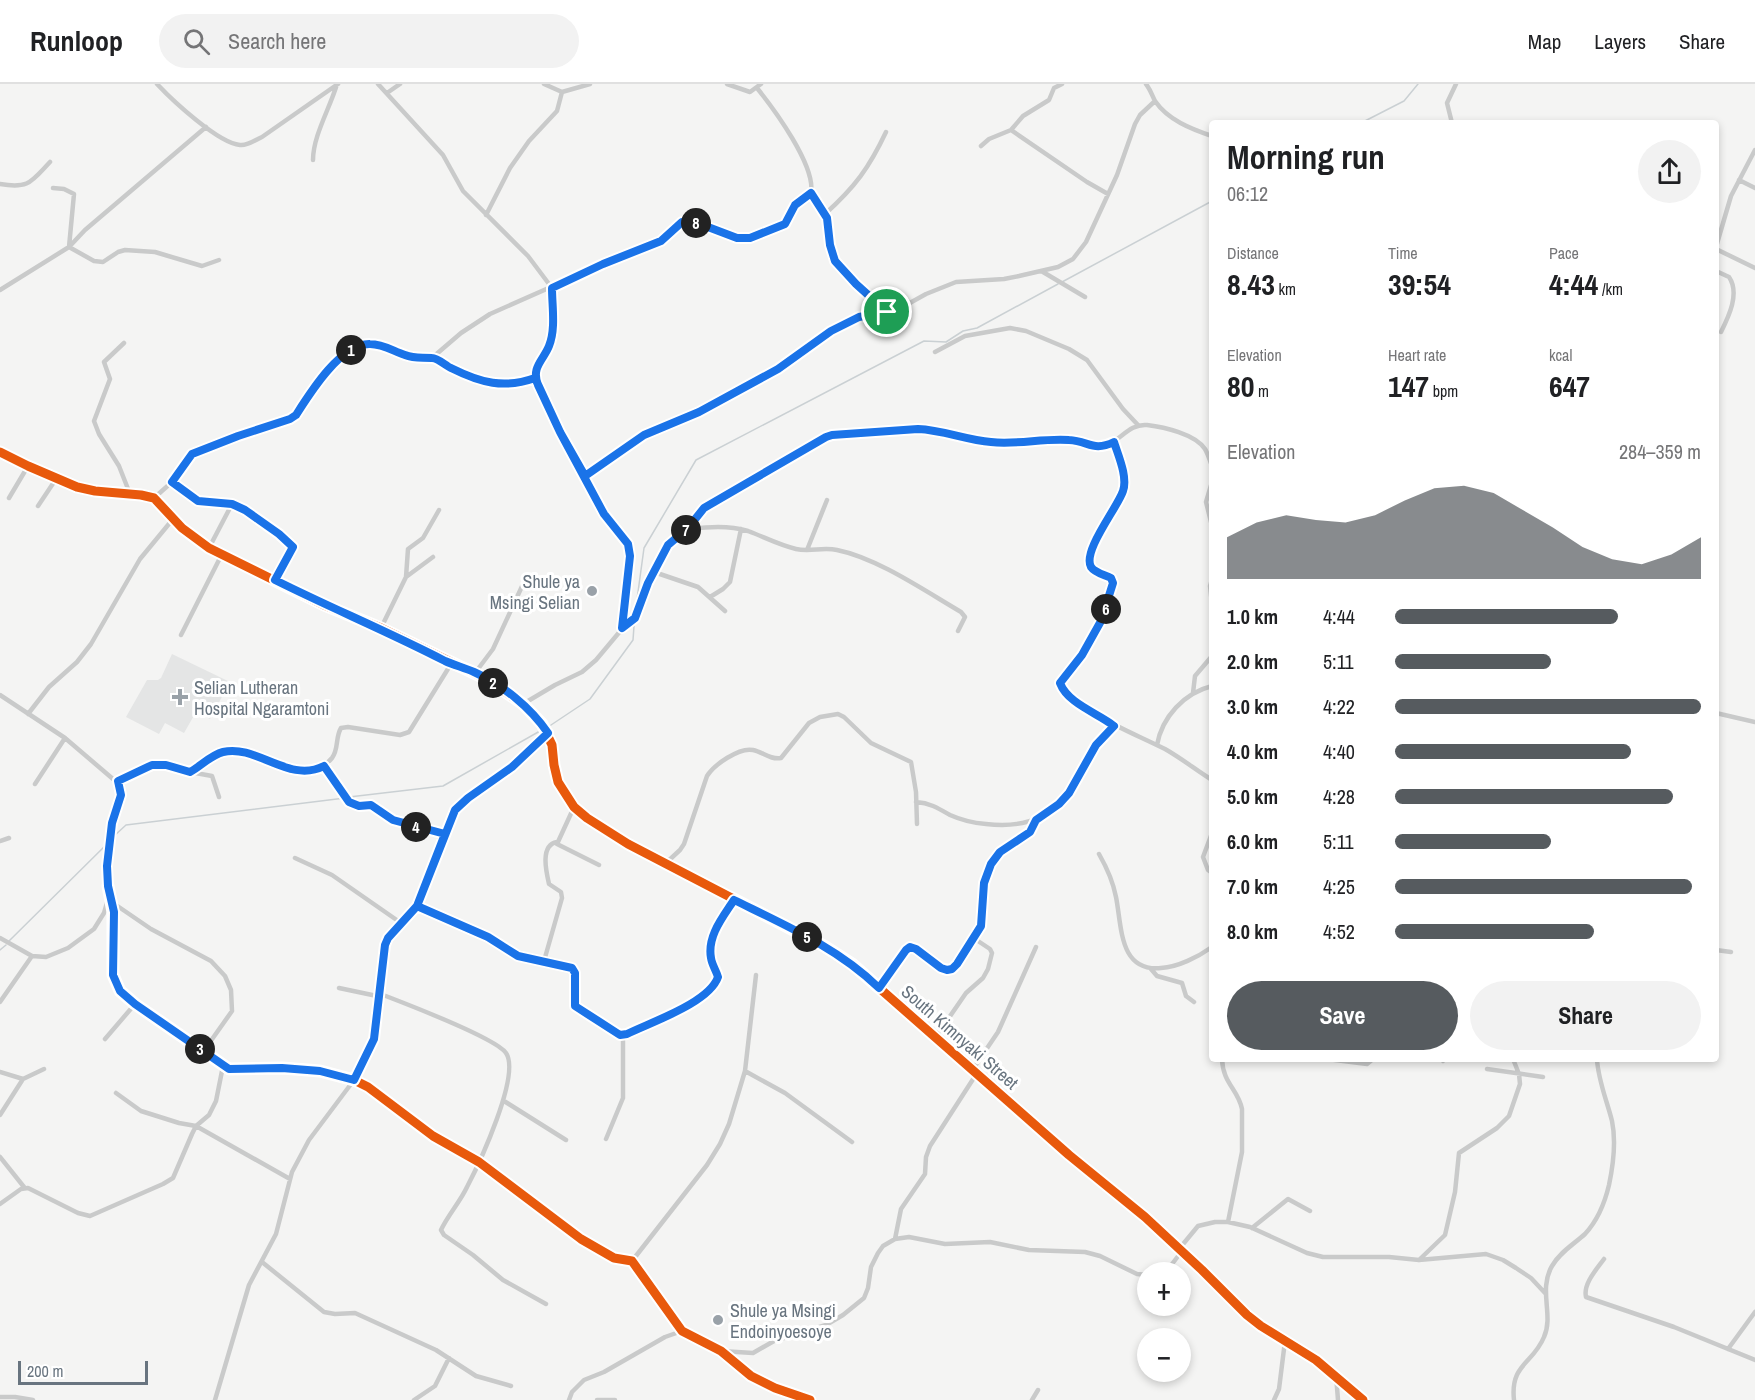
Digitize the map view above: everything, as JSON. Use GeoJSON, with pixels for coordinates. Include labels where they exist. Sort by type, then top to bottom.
{"type":"FeatureCollection","features":[{"type":"Feature","properties":{"kind":"street"},"geometry":{"type":"LineString","coordinates":[[157,84],[206,127],[235,144],[244,145],[262,136],[338,84]]}},
{"type":"Feature","properties":{"kind":"street"},"geometry":{"type":"LineString","coordinates":[[313,160],[314,141],[338,84]]}},
{"type":"Feature","properties":{"kind":"street"},"geometry":{"type":"LineString","coordinates":[[378,84],[443,155],[463,191],[528,256],[552,288],[552,339],[536,366],[535,378],[560,432],[604,514],[628,544],[630,556],[622,628]]}},
{"type":"Feature","properties":{"kind":"street"},"geometry":{"type":"LineString","coordinates":[[387,93],[400,84]]}},
{"type":"Feature","properties":{"kind":"street"},"geometry":{"type":"LineString","coordinates":[[544,84],[562,92],[590,84]]}},
{"type":"Feature","properties":{"kind":"street"},"geometry":{"type":"LineString","coordinates":[[727,84],[750,92],[759,86],[783,121],[795,144],[811,184],[811,193],[825,214],[835,261],[887,312]]}},
{"type":"Feature","properties":{"kind":"street"},"geometry":{"type":"LineString","coordinates":[[981,146],[989,139],[1011,130],[1023,116],[1049,100],[1054,88],[1062,84]]}},
{"type":"Feature","properties":{"kind":"street"},"geometry":{"type":"LineString","coordinates":[[1146,84],[1155,101],[1169,115],[1184,126],[1209,135]]}},
{"type":"Feature","properties":{"kind":"street"},"geometry":{"type":"LineString","coordinates":[[1451,120],[1447,103],[1456,84]]}},
{"type":"Feature","properties":{"kind":"street"},"geometry":{"type":"LineString","coordinates":[[486,215],[510,168],[529,141],[557,111],[562,92]]}},
{"type":"Feature","properties":{"kind":"street"},"geometry":{"type":"LineString","coordinates":[[585,476],[644,435],[699,412],[778,369],[831,331],[859,317],[899,309],[926,294],[956,282],[1004,279],[1043,272],[1065,264],[1081,250],[1122,163],[1135,124],[1140,115],[1155,101]]}},
{"type":"Feature","properties":{"kind":"street"},"geometry":{"type":"LineString","coordinates":[[0,290],[69,247],[85,230],[206,127]]}},
{"type":"Feature","properties":{"kind":"street"},"geometry":{"type":"LineString","coordinates":[[1011,130],[1108,194]]}},
{"type":"Feature","properties":{"kind":"street"},"geometry":{"type":"LineString","coordinates":[[825,214],[857,183],[886,132]]}},
{"type":"Feature","properties":{"kind":"street"},"geometry":{"type":"LineString","coordinates":[[1719,238],[1731,196],[1755,150]]}},
{"type":"Feature","properties":{"kind":"street"},"geometry":{"type":"LineString","coordinates":[[0,184],[20,186],[27,184],[50,162]]}},
{"type":"Feature","properties":{"kind":"street"},"geometry":{"type":"LineString","coordinates":[[1739,180],[1755,188]]}},
{"type":"Feature","properties":{"kind":"street"},"geometry":{"type":"LineString","coordinates":[[53,188],[69,190],[74,195],[69,247]]}},
{"type":"Feature","properties":{"kind":"street"},"geometry":{"type":"LineString","coordinates":[[0,452],[56,479],[94,491],[154,498],[172,482],[192,454],[296,415],[330,368],[360,345],[381,346],[417,359],[433,357],[460,333],[483,318],[603,264],[661,241],[682,222],[708,227],[737,238],[750,238],[785,224],[795,205],[811,193]]}},
{"type":"Feature","properties":{"kind":"street"},"geometry":{"type":"LineString","coordinates":[[69,247],[99,262],[107,261],[118,252],[125,250],[155,252],[202,266],[219,260]]}},
{"type":"Feature","properties":{"kind":"street"},"geometry":{"type":"LineString","coordinates":[[1719,250],[1755,268]]}},
{"type":"Feature","properties":{"kind":"street"},"geometry":{"type":"LineString","coordinates":[[1043,272],[1084,297]]}},
{"type":"Feature","properties":{"kind":"street"},"geometry":{"type":"LineString","coordinates":[[1719,272],[1729,276],[1733,289],[1731,310],[1721,332]]}},
{"type":"Feature","properties":{"kind":"street"},"geometry":{"type":"LineString","coordinates":[[935,352],[965,336],[1010,328],[1034,334],[1087,360],[1123,409],[1138,425],[1164,429],[1190,437],[1205,450],[1209,459]]}},
{"type":"Feature","properties":{"kind":"street"},"geometry":{"type":"LineString","coordinates":[[123,343],[104,362],[110,379],[94,421],[99,434],[119,466],[130,494]]}},
{"type":"Feature","properties":{"kind":"street"},"geometry":{"type":"LineString","coordinates":[[433,357],[459,372],[497,384],[516,384],[535,378]]}},
{"type":"Feature","properties":{"kind":"street"},"geometry":{"type":"LineString","coordinates":[[523,704],[582,672],[596,660],[622,628],[635,618],[668,545],[688,528],[698,514],[713,502],[832,435],[929,429],[970,440],[1002,443],[1070,440],[1100,447],[1114,442],[1138,425]]}},
{"type":"Feature","properties":{"kind":"street"},"geometry":{"type":"LineString","coordinates":[[1114,442],[1122,470],[1123,491],[1095,544],[1090,562],[1094,570],[1111,578],[1113,583],[1101,621],[1082,655],[1060,683],[1078,702],[1114,726],[1157,745],[1209,778]]}},
{"type":"Feature","properties":{"kind":"street"},"geometry":{"type":"LineString","coordinates":[[9,498],[28,466]]}},
{"type":"Feature","properties":{"kind":"street"},"geometry":{"type":"LineString","coordinates":[[38,506],[56,479]]}},
{"type":"Feature","properties":{"kind":"street"},"geometry":{"type":"LineString","coordinates":[[172,482],[198,501],[232,504],[245,510],[293,547],[275,580]]}},
{"type":"Feature","properties":{"kind":"street"},"geometry":{"type":"LineString","coordinates":[[1209,492],[1206,502],[1209,514]]}},
{"type":"Feature","properties":{"kind":"street","name":"South Kimnyaki Street"},"geometry":{"type":"LineString","coordinates":[[154,498],[173,519],[209,548],[324,605],[381,628],[451,664],[475,673],[523,704],[548,733],[558,782],[574,807],[587,819],[614,836],[835,952],[852,964],[1181,1250],[1247,1315],[1316,1360],[1363,1400]]}},
{"type":"Feature","properties":{"kind":"street"},"geometry":{"type":"LineString","coordinates":[[807,550],[827,500]]}},
{"type":"Feature","properties":{"kind":"street"},"geometry":{"type":"LineString","coordinates":[[209,548],[232,504]]}},
{"type":"Feature","properties":{"kind":"street"},"geometry":{"type":"LineString","coordinates":[[381,628],[405,577],[408,549],[423,538],[439,510]]}},
{"type":"Feature","properties":{"kind":"street"},"geometry":{"type":"LineString","coordinates":[[28,714],[49,687],[77,662],[91,644],[140,560],[173,519]]}},
{"type":"Feature","properties":{"kind":"street"},"geometry":{"type":"LineString","coordinates":[[688,528],[718,526],[741,530],[795,549],[840,550],[887,569],[961,612],[965,617],[958,631]]}},
{"type":"Feature","properties":{"kind":"street"},"geometry":{"type":"LineString","coordinates":[[710,597],[730,582],[741,530]]}},
{"type":"Feature","properties":{"kind":"street"},"geometry":{"type":"LineString","coordinates":[[181,635],[222,555]]}},
{"type":"Feature","properties":{"kind":"street"},"geometry":{"type":"LineString","coordinates":[[405,577],[433,557]]}},
{"type":"Feature","properties":{"kind":"street"},"geometry":{"type":"LineString","coordinates":[[654,572],[698,587],[725,611]]}},
{"type":"Feature","properties":{"kind":"street"},"geometry":{"type":"LineString","coordinates":[[475,673],[493,649],[524,582]]}},
{"type":"Feature","properties":{"kind":"street"},"geometry":{"type":"LineString","coordinates":[[1193,693],[1195,676],[1209,660]]}},
{"type":"Feature","properties":{"kind":"street"},"geometry":{"type":"LineString","coordinates":[[190,772],[217,754],[230,751],[300,770],[313,770],[324,766],[335,754],[341,728],[348,727],[400,735],[409,732],[451,664]]}},
{"type":"Feature","properties":{"kind":"street"},"geometry":{"type":"LineString","coordinates":[[1157,745],[1160,729],[1167,717],[1193,693],[1209,687]]}},
{"type":"Feature","properties":{"kind":"street"},"geometry":{"type":"LineString","coordinates":[[0,696],[65,738],[113,779],[118,781],[152,765],[166,765],[212,776],[219,797]]}},
{"type":"Feature","properties":{"kind":"street"},"geometry":{"type":"LineString","coordinates":[[666,863],[684,844],[710,771],[738,752],[745,750],[754,750],[773,759],[781,758],[809,723],[829,715],[838,714],[844,717],[872,743],[911,762],[914,771],[917,824]]}},
{"type":"Feature","properties":{"kind":"street"},"geometry":{"type":"LineString","coordinates":[[1719,714],[1755,722]]}},
{"type":"Feature","properties":{"kind":"street"},"geometry":{"type":"LineString","coordinates":[[916,802],[932,805],[958,818],[984,824],[1015,826],[1036,820],[1059,804],[1069,793],[1096,745],[1114,726]]}},
{"type":"Feature","properties":{"kind":"street"},"geometry":{"type":"LineString","coordinates":[[215,1400],[249,1286],[276,1234],[290,1179],[309,1140],[354,1080],[374,1039],[385,945],[417,906],[455,810],[512,767],[548,733]]}},
{"type":"Feature","properties":{"kind":"street"},"geometry":{"type":"LineString","coordinates":[[35,784],[65,738]]}},
{"type":"Feature","properties":{"kind":"street"},"geometry":{"type":"LineString","coordinates":[[324,766],[349,802],[359,806],[371,805],[393,820],[445,834]]}},
{"type":"Feature","properties":{"kind":"street"},"geometry":{"type":"LineString","coordinates":[[0,938],[32,956],[54,955],[89,934],[104,913],[108,899],[107,859],[112,823],[121,795],[118,781]]}},
{"type":"Feature","properties":{"kind":"street"},"geometry":{"type":"LineString","coordinates":[[557,842],[574,807]]}},
{"type":"Feature","properties":{"kind":"street"},"geometry":{"type":"LineString","coordinates":[[879,988],[908,948],[916,949],[947,970],[957,964],[975,939],[981,926],[984,883],[991,864],[1000,852],[1030,832],[1036,820]]}},
{"type":"Feature","properties":{"kind":"street"},"geometry":{"type":"LineString","coordinates":[[0,841],[9,838]]}},
{"type":"Feature","properties":{"kind":"street"},"geometry":{"type":"LineString","coordinates":[[1209,841],[1203,857],[1209,871]]}},
{"type":"Feature","properties":{"kind":"street"},"geometry":{"type":"LineString","coordinates":[[557,842],[560,846],[599,865]]}},
{"type":"Feature","properties":{"kind":"street"},"geometry":{"type":"LineString","coordinates":[[544,961],[562,895],[549,884],[546,869],[547,850],[551,843],[557,842]]}},
{"type":"Feature","properties":{"kind":"street"},"geometry":{"type":"LineString","coordinates":[[1099,854],[1111,877],[1122,936],[1136,964],[1151,969],[1158,976],[1182,983],[1186,996],[1194,1002]]}},
{"type":"Feature","properties":{"kind":"street"},"geometry":{"type":"LineString","coordinates":[[295,858],[332,875],[401,923]]}},
{"type":"Feature","properties":{"kind":"street"},"geometry":{"type":"LineString","coordinates":[[108,886],[112,903],[113,975],[120,991],[135,1004],[232,1070],[282,1068],[320,1071],[354,1080],[368,1087],[433,1136],[479,1162],[581,1239],[614,1258],[632,1261],[682,1331],[721,1351],[751,1376],[810,1400]]}},
{"type":"Feature","properties":{"kind":"street"},"geometry":{"type":"LineString","coordinates":[[623,1036],[687,1005],[711,989],[718,977],[711,961],[711,944],[715,932],[734,900]]}},
{"type":"Feature","properties":{"kind":"street"},"geometry":{"type":"LineString","coordinates":[[112,903],[151,929],[211,961],[225,976],[231,990],[232,1011],[203,1052]]}},
{"type":"Feature","properties":{"kind":"street"},"geometry":{"type":"LineString","coordinates":[[417,906],[488,937],[518,956],[568,966],[575,970],[575,1006],[623,1036]]}},
{"type":"Feature","properties":{"kind":"street"},"geometry":{"type":"LineString","coordinates":[[935,1038],[966,993],[983,978],[988,969],[992,953],[990,949],[975,939]]}},
{"type":"Feature","properties":{"kind":"street"},"geometry":{"type":"LineString","coordinates":[[895,1239],[901,1209],[925,1174],[927,1152],[998,1032],[1036,947]]}},
{"type":"Feature","properties":{"kind":"street"},"geometry":{"type":"LineString","coordinates":[[1151,969],[1177,965],[1209,949]]}},
{"type":"Feature","properties":{"kind":"street"},"geometry":{"type":"LineString","coordinates":[[1719,950],[1731,952]]}},
{"type":"Feature","properties":{"kind":"street"},"geometry":{"type":"LineString","coordinates":[[0,1002],[32,956]]}},
{"type":"Feature","properties":{"kind":"street"},"geometry":{"type":"LineString","coordinates":[[632,1261],[699,1174],[720,1144],[729,1124],[745,1071],[756,975]]}},
{"type":"Feature","properties":{"kind":"street"},"geometry":{"type":"LineString","coordinates":[[339,988],[378,994],[440,1018],[486,1039],[508,1055],[509,1073],[504,1101],[479,1162],[442,1232],[511,1286],[546,1304]]}},
{"type":"Feature","properties":{"kind":"street"},"geometry":{"type":"LineString","coordinates":[[105,1039],[135,1004]]}},
{"type":"Feature","properties":{"kind":"street"},"geometry":{"type":"LineString","coordinates":[[606,1140],[623,1098],[623,1036]]}},
{"type":"Feature","properties":{"kind":"street"},"geometry":{"type":"LineString","coordinates":[[1223,1062],[1226,1079],[1242,1108],[1242,1152],[1228,1222]]}},
{"type":"Feature","properties":{"kind":"street"},"geometry":{"type":"LineString","coordinates":[[1349,1062],[1366,1065],[1370,1062]]}},
{"type":"Feature","properties":{"kind":"street"},"geometry":{"type":"LineString","coordinates":[[1419,1260],[1445,1235],[1455,1191],[1459,1153],[1504,1122],[1517,1095],[1519,1074],[1514,1062]]}},
{"type":"Feature","properties":{"kind":"street"},"geometry":{"type":"LineString","coordinates":[[1514,1400],[1512,1387],[1515,1376],[1545,1336],[1547,1308],[1545,1293],[1551,1268],[1556,1259],[1591,1227],[1608,1185],[1613,1133],[1598,1062]]}},
{"type":"Feature","properties":{"kind":"street"},"geometry":{"type":"LineString","coordinates":[[0,1157],[24,1187],[35,1190],[78,1213],[94,1214],[169,1182],[178,1171],[196,1126],[208,1115],[216,1101],[223,1066]]}},
{"type":"Feature","properties":{"kind":"street"},"geometry":{"type":"LineString","coordinates":[[1487,1069],[1543,1077]]}},
{"type":"Feature","properties":{"kind":"street"},"geometry":{"type":"LineString","coordinates":[[0,1115],[23,1079],[44,1070]]}},
{"type":"Feature","properties":{"kind":"street"},"geometry":{"type":"LineString","coordinates":[[745,1071],[785,1093],[852,1142]]}},
{"type":"Feature","properties":{"kind":"street"},"geometry":{"type":"LineString","coordinates":[[0,1072],[23,1079]]}},
{"type":"Feature","properties":{"kind":"street"},"geometry":{"type":"LineString","coordinates":[[116,1093],[141,1111],[196,1126],[290,1179]]}},
{"type":"Feature","properties":{"kind":"street"},"geometry":{"type":"LineString","coordinates":[[504,1101],[566,1140]]}},
{"type":"Feature","properties":{"kind":"street"},"geometry":{"type":"LineString","coordinates":[[0,1204],[24,1187]]}},
{"type":"Feature","properties":{"kind":"street"},"geometry":{"type":"LineString","coordinates":[[1252,1228],[1288,1199],[1310,1211]]}},
{"type":"Feature","properties":{"kind":"street"},"geometry":{"type":"LineString","coordinates":[[1175,1262],[1198,1226],[1228,1222],[1252,1228],[1316,1256],[1389,1257],[1419,1260],[1486,1254],[1516,1268],[1531,1278],[1545,1293]]}},
{"type":"Feature","properties":{"kind":"street"},"geometry":{"type":"LineString","coordinates":[[721,1351],[753,1353],[774,1341],[826,1325],[843,1315],[864,1298],[878,1252],[895,1239],[914,1237],[945,1244],[990,1242],[1029,1250],[1085,1252],[1100,1256],[1137,1274]]}},
{"type":"Feature","properties":{"kind":"street"},"geometry":{"type":"LineString","coordinates":[[1604,1259],[1589,1282],[1585,1292],[1586,1297],[1674,1327],[1755,1360]]}},
{"type":"Feature","properties":{"kind":"street"},"geometry":{"type":"LineString","coordinates":[[262,1262],[324,1312],[355,1313],[436,1350],[476,1376],[510,1386]]}},
{"type":"Feature","properties":{"kind":"street"},"geometry":{"type":"LineString","coordinates":[[1728,1349],[1755,1312]]}},
{"type":"Feature","properties":{"kind":"street"},"geometry":{"type":"LineString","coordinates":[[570,1400],[572,1392],[584,1380],[604,1372],[664,1337],[682,1331]]}},
{"type":"Feature","properties":{"kind":"street"},"geometry":{"type":"LineString","coordinates":[[1274,1400],[1279,1389],[1285,1341]]}},
{"type":"Feature","properties":{"kind":"street"},"geometry":{"type":"LineString","coordinates":[[414,1400],[435,1386],[449,1358]]}},
{"type":"Feature","properties":{"kind":"street"},"geometry":{"type":"LineString","coordinates":[[1336,1375],[1338,1400]]}},
{"type":"Feature","properties":{"kind":"street"},"geometry":{"type":"LineString","coordinates":[[1032,1400],[1038,1390]]}},
{"type":"Feature","properties":{"kind":"street"},"geometry":{"type":"LineString","coordinates":[[0,1397],[33,1400]]}},
{"type":"Feature","properties":{"kind":"street"},"geometry":{"type":"LineString","coordinates":[[597,1400],[615,1400]]}},
{"type":"Feature","properties":{"kind":"shaded area","name":"Selian Lutheran Hospital Ngaramtoni"},"geometry":{"type":"Polygon","coordinates":[[[172,654],[230,682],[210,719],[196,712],[184,733],[165,723],[159,734],[126,717],[147,680],[161,678],[172,654]]]}},
{"type":"Feature","properties":{"kind":"waterway"},"geometry":{"type":"LineString","coordinates":[[1367,120],[1404,101],[1418,84]]}},
{"type":"Feature","properties":{"kind":"waterway"},"geometry":{"type":"LineString","coordinates":[[1062,282],[1209,203]]}},
{"type":"Feature","properties":{"kind":"waterway"},"geometry":{"type":"LineString","coordinates":[[635,614],[644,548],[696,460],[924,341],[946,342],[963,331],[977,328],[1058,284]]}},
{"type":"Feature","properties":{"kind":"waterway"},"geometry":{"type":"LineString","coordinates":[[551,725],[590,699],[633,640],[634,626]]}},
{"type":"Feature","properties":{"kind":"waterway"},"geometry":{"type":"LineString","coordinates":[[349,797],[443,786],[540,731]]}},
{"type":"Feature","properties":{"kind":"waterway"},"geometry":{"type":"LineString","coordinates":[[113,837],[126,825],[345,798]]}},
{"type":"Feature","properties":{"kind":"waterway"},"geometry":{"type":"LineString","coordinates":[[9,941],[108,843]]}},
{"type":"Feature","properties":{"kind":"waterway"},"geometry":{"type":"LineString","coordinates":[[0,950],[6,945]]}},
{"type":"Feature","properties":{"kind":"cycle path"},"geometry":{"type":"LineString","coordinates":[[0,452],[77,487],[154,498],[182,528],[209,548],[324,605],[381,628],[488,680],[523,704],[542,724],[552,745],[558,782],[574,807],[587,818],[628,844],[824,946],[852,964],[1069,1155],[1145,1217],[1247,1315],[1316,1360],[1363,1400]]}},
{"type":"Feature","properties":{"kind":"cycle path"},"geometry":{"type":"LineString","coordinates":[[108,886],[113,912],[113,975],[120,991],[135,1004],[229,1069],[282,1068],[320,1071],[354,1080],[368,1087],[433,1136],[479,1162],[581,1239],[614,1258],[632,1261],[682,1331],[721,1351],[751,1376],[775,1388],[810,1400]]}},
{"type":"Feature","properties":{"kind":"place","name":"Shule ya Msingi Selian"},"geometry":{"type":"Point","coordinates":[592,591]}},
{"type":"Feature","properties":{"kind":"place","name":"Selian Lutheran Hospital Ngaramtoni"},"geometry":{"type":"Point","coordinates":[180,697]}},
{"type":"Feature","properties":{"kind":"place","name":"Shule ya Msingi Endoinyoesoye"},"geometry":{"type":"Point","coordinates":[718,1320]}},
{"type":"Feature","properties":{"kind":"route"},"geometry":{"type":"LineString","coordinates":[[887,312],[859,317],[822,335],[778,369],[699,412],[656,428],[585,476],[560,432],[535,378],[516,384],[497,384],[459,372],[433,357],[417,359],[369,344],[360,345],[351,350],[330,368],[296,415],[286,422],[238,436],[192,454],[172,482],[198,501],[232,504],[245,510],[293,547],[275,580],[324,605],[381,628],[451,664],[475,673],[523,704],[548,733],[512,767],[455,810],[417,906],[388,938],[385,945],[377,996],[374,1039],[354,1080],[320,1071],[282,1068],[229,1069],[135,1004],[120,991],[113,975],[114,912],[108,886],[107,866],[112,823],[121,798],[118,781],[137,770],[152,765],[161,764],[190,772],[217,754],[230,751],[241,752],[300,770],[307,771],[324,766],[349,802],[359,806],[371,805],[393,820],[445,834],[417,906],[488,937],[518,956],[572,968],[575,970],[575,1006],[623,1036],[687,1005],[711,989],[718,977],[711,961],[711,944],[715,932],[734,900],[835,952],[879,988],[910,947],[941,968],[952,969],[975,939],[981,926],[982,893],[991,864],[1000,852],[1030,832],[1036,820],[1059,804],[1069,793],[1096,745],[1114,726],[1078,702],[1060,683],[1082,655],[1101,621],[1113,583],[1111,578],[1094,570],[1090,562],[1095,544],[1124,487],[1114,442],[1100,447],[1070,440],[981,442],[929,429],[826,437],[704,508],[688,528],[664,550],[635,618],[622,628],[630,556],[628,544],[604,514],[560,432],[538,385],[535,378],[536,366],[552,339],[552,288],[603,264],[661,241],[682,222],[708,227],[732,237],[744,239],[774,230],[782,227],[795,205],[811,193],[827,218],[830,245],[835,261],[865,293],[887,312]]}}]}
